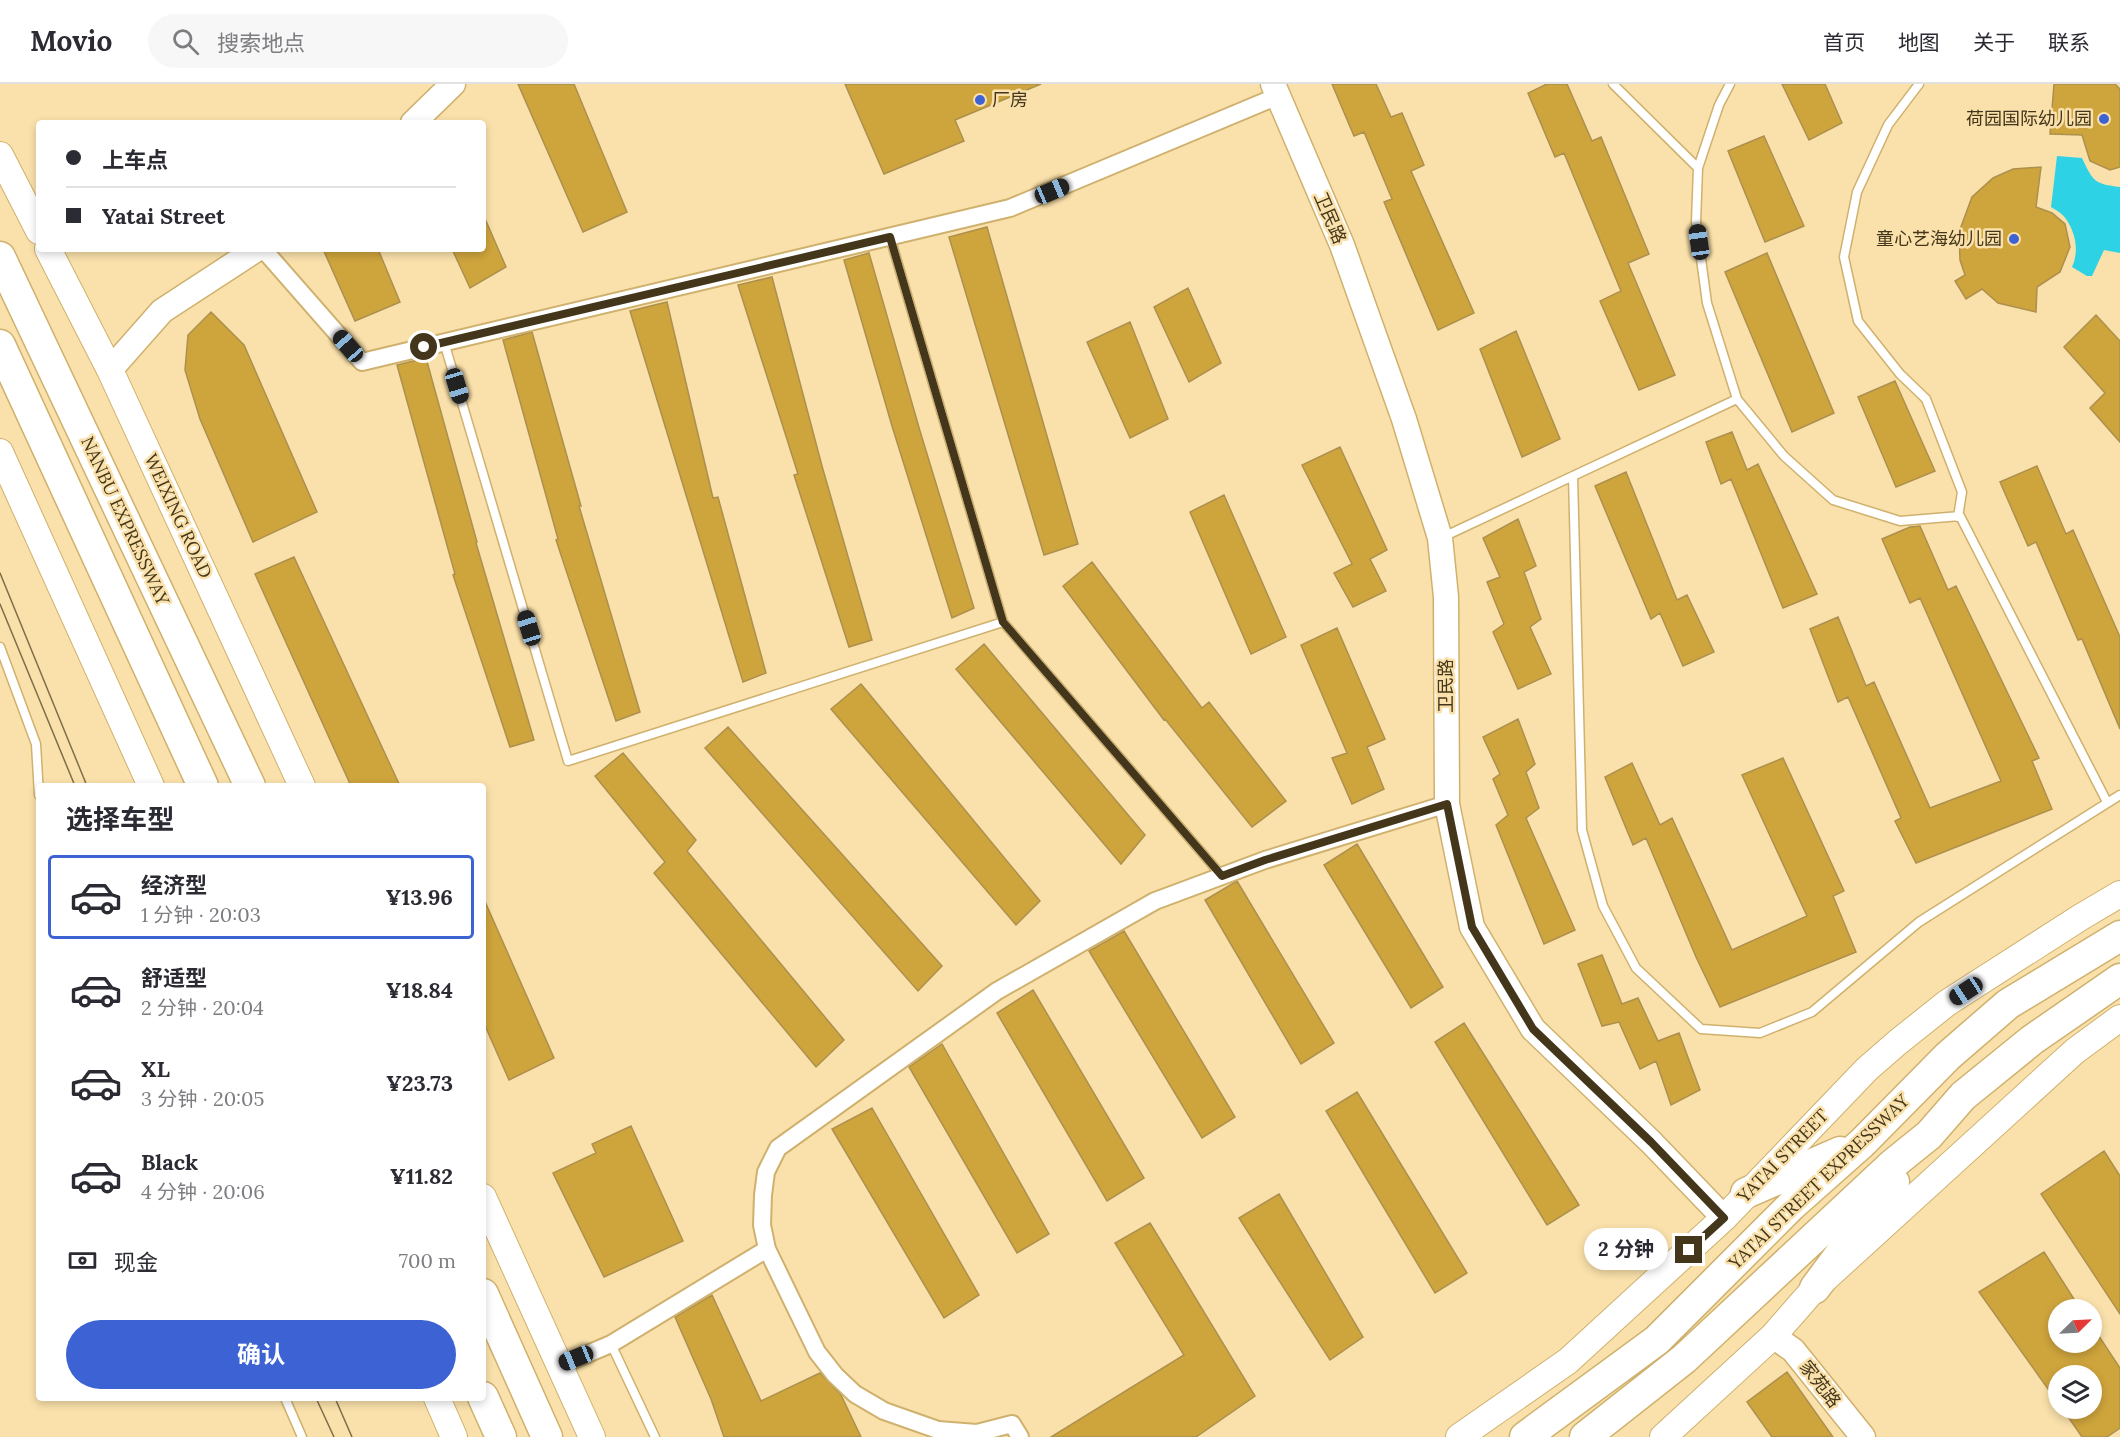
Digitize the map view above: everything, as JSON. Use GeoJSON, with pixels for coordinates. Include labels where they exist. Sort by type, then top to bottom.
{"type":"FeatureCollection","features":[{"type":"Feature","properties":{"kind":"highway","name":"NANBU EXPRESSWAY"},"geometry":{"type":"LineString","coordinates":[[0,257],[249,783]]}},
{"type":"Feature","properties":{"kind":"highway"},"geometry":{"type":"LineString","coordinates":[[0,345],[202,783]]}},
{"type":"Feature","properties":{"kind":"highway","name":"YATAI STREET EXPRESSWAY"},"geometry":{"type":"LineString","coordinates":[[1525,1437],[1657,1340],[1791,1206],[1862,1143],[1948,1056],[2008,1004],[2120,936]]}},
{"type":"Feature","properties":{"kind":"highway","name":"YATAI STREET EXPRESSWAY"},"geometry":{"type":"LineString","coordinates":[[1585,1437],[1684,1359],[1893,1164],[1929,1135],[1963,1096],[2032,1040],[2120,979]]}},
{"type":"Feature","properties":{"kind":"highway"},"geometry":{"type":"LineString","coordinates":[[1815,1288],[1929,1135]]}},
{"type":"Feature","properties":{"kind":"highway"},"geometry":{"type":"LineString","coordinates":[[1746,1193],[1862,1143]]}},
{"type":"Feature","properties":{"kind":"highway"},"geometry":{"type":"LineString","coordinates":[[486,1301],[547,1437]]}},
{"type":"Feature","properties":{"kind":"highway"},"geometry":{"type":"LineString","coordinates":[[485,1401],[501,1437]]}},
{"type":"Feature","properties":{"kind":"main road"},"geometry":{"type":"LineString","coordinates":[[0,155],[36,225]]}},
{"type":"Feature","properties":{"kind":"main road","name":"WEIXING ROAD"},"geometry":{"type":"LineString","coordinates":[[50,252],[110,370],[301,783]]}},
{"type":"Feature","properties":{"kind":"main road"},"geometry":{"type":"LineString","coordinates":[[0,452],[149,783]]}},
{"type":"Feature","properties":{"kind":"main road","name":"YATAI STREET"},"geometry":{"type":"LineString","coordinates":[[1459,1437],[1568,1361],[1724,1218],[1867,1069],[1947,1003],[2080,917],[2120,894]]}},
{"type":"Feature","properties":{"kind":"main road"},"geometry":{"type":"LineString","coordinates":[[1663,1437],[1773,1336],[1815,1288],[2075,1051],[2120,1018]]}},
{"type":"Feature","properties":{"kind":"main road"},"geometry":{"type":"LineString","coordinates":[[486,1204],[592,1437]]}},
{"type":"Feature","properties":{"kind":"main road"},"geometry":{"type":"LineString","coordinates":[[438,1401],[454,1437]]}},
{"type":"Feature","properties":{"kind":"street"},"geometry":{"type":"LineString","coordinates":[[416,120],[453,84]]}},
{"type":"Feature","properties":{"kind":"street"},"geometry":{"type":"LineString","coordinates":[[266,252],[362,362],[1010,208],[1276,90]]}},
{"type":"Feature","properties":{"kind":"street","name":"卫民路"},"geometry":{"type":"LineString","coordinates":[[1276,90],[1342,245],[1404,419],[1440,538],[1446,597],[1447,804],[1472,927],[1533,1029],[1651,1142],[1724,1218]]}},
{"type":"Feature","properties":{"kind":"street"},"geometry":{"type":"LineString","coordinates":[[110,370],[162,311],[252,252]]}},
{"type":"Feature","properties":{"kind":"street"},"geometry":{"type":"LineString","coordinates":[[1020,1437],[1012,1424],[977,1433],[938,1430],[884,1410],[855,1394],[835,1375],[817,1352],[767,1250],[762,1225],[763,1195],[766,1172],[778,1148],[997,991],[1155,901],[1265,860],[1447,804]]}},
{"type":"Feature","properties":{"kind":"street"},"geometry":{"type":"LineString","coordinates":[[559,1366],[611,1344],[767,1250]]}},
{"type":"Feature","properties":{"kind":"street","name":"家苑路"},"geometry":{"type":"LineString","coordinates":[[1773,1336],[1793,1350],[1863,1437]]}},
{"type":"Feature","properties":{"kind":"lane"},"geometry":{"type":"LineString","coordinates":[[1613,84],[1698,168]]}},
{"type":"Feature","properties":{"kind":"lane"},"geometry":{"type":"LineString","coordinates":[[1730,84],[1719,105],[1698,168],[1696,222],[1707,303],[1737,399],[1784,456],[1833,500],[1900,521],[1960,516],[2107,802]]}},
{"type":"Feature","properties":{"kind":"lane"},"geometry":{"type":"LineString","coordinates":[[1919,84],[1888,125],[1857,192],[1844,257],[1858,321],[1900,374],[1926,399],[1962,492],[1958,517]]}},
{"type":"Feature","properties":{"kind":"lane"},"geometry":{"type":"LineString","coordinates":[[890,237],[1003,622],[1222,876]]}},
{"type":"Feature","properties":{"kind":"lane"},"geometry":{"type":"LineString","coordinates":[[444,342],[568,760],[1003,622]]}},
{"type":"Feature","properties":{"kind":"lane"},"geometry":{"type":"LineString","coordinates":[[1440,538],[1737,399]]}},
{"type":"Feature","properties":{"kind":"lane"},"geometry":{"type":"LineString","coordinates":[[1573,476],[1582,830],[1603,906],[1636,968],[1701,1029],[1760,1033],[1812,1012],[1919,922],[2120,795]]}},
{"type":"Feature","properties":{"kind":"lane"},"geometry":{"type":"LineString","coordinates":[[0,647],[36,744],[38,783]]}},
{"type":"Feature","properties":{"kind":"lane"},"geometry":{"type":"LineString","coordinates":[[611,1344],[655,1437]]}},
{"type":"Feature","properties":{"kind":"lane"},"geometry":{"type":"LineString","coordinates":[[286,1401],[302,1437]]}},
{"type":"Feature","properties":{"kind":"water"},"geometry":{"type":"Polygon","coordinates":[[[2057,156],[2082,158],[2095,180],[2099,183],[2120,187],[2120,253],[2104,250],[2092,276],[2087,276],[2072,267],[2076,249],[2072,230],[2065,217],[2051,207],[2057,156]]]}},
{"type":"Feature","properties":{"kind":"building"},"geometry":{"type":"Polygon","coordinates":[[[518,84],[574,84],[627,212],[583,232],[518,84]]]}},
{"type":"Feature","properties":{"kind":"building"},"geometry":{"type":"Polygon","coordinates":[[[845,84],[1041,84],[955,120],[964,141],[884,174],[845,84]]]}},
{"type":"Feature","properties":{"kind":"building"},"geometry":{"type":"Polygon","coordinates":[[[1332,84],[1376,84],[1391,117],[1402,113],[1424,165],[1411,171],[1474,313],[1438,330],[1384,202],[1392,199],[1364,132],[1354,136],[1332,84]]]}},
{"type":"Feature","properties":{"kind":"building"},"geometry":{"type":"Polygon","coordinates":[[[1547,84],[1567,84],[1592,141],[1601,137],[1649,254],[1628,263],[1675,375],[1639,390],[1600,301],[1621,291],[1564,153],[1555,157],[1528,93],[1547,84]]]}},
{"type":"Feature","properties":{"kind":"building"},"geometry":{"type":"Polygon","coordinates":[[[1782,84],[1825,84],[1842,123],[1809,140],[1782,84]]]}},
{"type":"Feature","properties":{"kind":"building"},"geometry":{"type":"Polygon","coordinates":[[[2054,84],[2115,84],[2120,89],[2120,167],[2110,170],[2090,161],[2082,135],[2050,134],[2054,84]]]}},
{"type":"Feature","properties":{"kind":"building"},"geometry":{"type":"Polygon","coordinates":[[[1764,136],[1804,226],[1765,242],[1728,151],[1764,136]]]}},
{"type":"Feature","properties":{"kind":"building","name":"童心艺海幼儿园"},"geometry":{"type":"Polygon","coordinates":[[[2041,167],[2036,207],[2052,213],[2065,224],[2070,247],[2060,272],[2037,287],[2036,312],[1998,303],[1982,289],[1966,299],[1955,281],[1965,275],[1960,260],[1959,232],[1972,197],[1993,178],[2013,169],[2041,167]]]}},
{"type":"Feature","properties":{"kind":"building"},"geometry":{"type":"Polygon","coordinates":[[[486,221],[506,267],[470,288],[453,252],[486,252],[486,221]]]}},
{"type":"Feature","properties":{"kind":"building"},"geometry":{"type":"Polygon","coordinates":[[[987,227],[1078,544],[1044,555],[949,237],[987,227]]]}},
{"type":"Feature","properties":{"kind":"building"},"geometry":{"type":"Polygon","coordinates":[[[324,252],[379,252],[400,302],[355,321],[324,252]]]}},
{"type":"Feature","properties":{"kind":"building"},"geometry":{"type":"Polygon","coordinates":[[[869,253],[974,608],[952,618],[892,426],[844,260],[869,253]]]}},
{"type":"Feature","properties":{"kind":"building"},"geometry":{"type":"Polygon","coordinates":[[[1767,253],[1834,413],[1792,432],[1725,272],[1767,253]]]}},
{"type":"Feature","properties":{"kind":"building"},"geometry":{"type":"Polygon","coordinates":[[[772,277],[822,466],[872,640],[849,647],[794,475],[798,474],[738,285],[772,277]]]}},
{"type":"Feature","properties":{"kind":"building"},"geometry":{"type":"Polygon","coordinates":[[[1188,288],[1221,363],[1189,382],[1154,307],[1188,288]]]}},
{"type":"Feature","properties":{"kind":"building"},"geometry":{"type":"Polygon","coordinates":[[[667,302],[713,498],[718,497],[766,673],[743,682],[630,311],[667,302]]]}},
{"type":"Feature","properties":{"kind":"building"},"geometry":{"type":"Polygon","coordinates":[[[211,312],[244,345],[317,512],[253,542],[200,419],[185,370],[188,335],[211,312]]]}},
{"type":"Feature","properties":{"kind":"building"},"geometry":{"type":"Polygon","coordinates":[[[2096,315],[2120,341],[2120,442],[2090,408],[2105,393],[2064,347],[2096,315]]]}},
{"type":"Feature","properties":{"kind":"building"},"geometry":{"type":"Polygon","coordinates":[[[1130,322],[1168,419],[1130,438],[1087,342],[1130,322]]]}},
{"type":"Feature","properties":{"kind":"building"},"geometry":{"type":"Polygon","coordinates":[[[1516,331],[1560,439],[1522,457],[1480,349],[1516,331]]]}},
{"type":"Feature","properties":{"kind":"building"},"geometry":{"type":"Polygon","coordinates":[[[532,332],[581,506],[579,506],[640,712],[616,721],[556,540],[558,539],[503,340],[532,332]]]}},
{"type":"Feature","properties":{"kind":"building"},"geometry":{"type":"Polygon","coordinates":[[[426,358],[476,543],[534,740],[510,747],[453,575],[455,574],[397,365],[426,358]]]}},
{"type":"Feature","properties":{"kind":"building"},"geometry":{"type":"Polygon","coordinates":[[[1895,381],[1935,471],[1896,487],[1858,397],[1895,381]]]}},
{"type":"Feature","properties":{"kind":"building"},"geometry":{"type":"Polygon","coordinates":[[[1732,432],[1747,470],[1758,464],[1817,594],[1783,608],[1731,479],[1721,484],[1706,442],[1732,432]]]}},
{"type":"Feature","properties":{"kind":"building"},"geometry":{"type":"Polygon","coordinates":[[[1340,447],[1387,550],[1370,559],[1386,591],[1353,607],[1334,573],[1352,564],[1302,465],[1340,447]]]}},
{"type":"Feature","properties":{"kind":"building"},"geometry":{"type":"Polygon","coordinates":[[[2037,466],[2066,534],[2073,530],[2120,637],[2120,729],[2082,639],[2078,640],[2036,542],[2028,546],[2000,482],[2037,466]]]}},
{"type":"Feature","properties":{"kind":"building"},"geometry":{"type":"Polygon","coordinates":[[[1626,472],[1677,600],[1687,595],[1714,652],[1683,666],[1660,613],[1651,619],[1595,486],[1626,472]]]}},
{"type":"Feature","properties":{"kind":"building"},"geometry":{"type":"Polygon","coordinates":[[[1224,495],[1286,637],[1251,654],[1190,512],[1224,495]]]}},
{"type":"Feature","properties":{"kind":"building"},"geometry":{"type":"Polygon","coordinates":[[[1518,519],[1536,566],[1524,572],[1541,619],[1530,627],[1551,674],[1518,689],[1493,632],[1504,624],[1487,582],[1500,577],[1483,538],[1518,519]]]}},
{"type":"Feature","properties":{"kind":"building"},"geometry":{"type":"Polygon","coordinates":[[[1920,526],[1948,590],[1956,586],[2039,758],[2032,761],[2052,809],[1916,863],[1895,821],[1901,818],[1848,697],[1838,702],[1810,629],[1838,617],[1866,686],[1874,682],[1930,808],[2001,781],[1920,598],[1910,603],[1882,539],[1910,527],[1920,526]]]}},
{"type":"Feature","properties":{"kind":"building"},"geometry":{"type":"Polygon","coordinates":[[[294,557],[399,783],[350,783],[255,574],[294,557]]]}},
{"type":"Feature","properties":{"kind":"building"},"geometry":{"type":"Polygon","coordinates":[[[1092,562],[1202,708],[1209,702],[1286,801],[1252,827],[1164,720],[1063,586],[1092,562]]]}},
{"type":"Feature","properties":{"kind":"building"},"geometry":{"type":"Polygon","coordinates":[[[1337,628],[1385,739],[1367,747],[1384,789],[1352,804],[1332,758],[1347,753],[1301,645],[1337,628]]]}},
{"type":"Feature","properties":{"kind":"building"},"geometry":{"type":"Polygon","coordinates":[[[984,644],[1145,835],[1121,864],[956,669],[984,644]]]}},
{"type":"Feature","properties":{"kind":"building"},"geometry":{"type":"Polygon","coordinates":[[[861,684],[1040,901],[1016,925],[831,709],[861,684]]]}},
{"type":"Feature","properties":{"kind":"building"},"geometry":{"type":"Polygon","coordinates":[[[1518,719],[1535,764],[1526,772],[1539,808],[1526,818],[1575,930],[1544,944],[1496,825],[1508,815],[1493,779],[1500,774],[1483,737],[1518,719]]]}},
{"type":"Feature","properties":{"kind":"building"},"geometry":{"type":"Polygon","coordinates":[[[728,727],[942,966],[918,991],[705,748],[728,727]]]}},
{"type":"Feature","properties":{"kind":"building"},"geometry":{"type":"Polygon","coordinates":[[[623,753],[696,840],[687,851],[844,1040],[816,1067],[654,873],[665,862],[595,776],[623,753]]]}},
{"type":"Feature","properties":{"kind":"building"},"geometry":{"type":"Polygon","coordinates":[[[1783,758],[1844,891],[1833,896],[1856,952],[1720,1007],[1696,957],[1646,838],[1633,845],[1605,777],[1632,763],[1660,825],[1672,818],[1732,950],[1807,916],[1742,775],[1783,758]]]}},
{"type":"Feature","properties":{"kind":"building"},"geometry":{"type":"Polygon","coordinates":[[[1357,844],[1443,987],[1411,1008],[1324,865],[1357,844]]]}},
{"type":"Feature","properties":{"kind":"building"},"geometry":{"type":"Polygon","coordinates":[[[1237,881],[1334,1043],[1301,1064],[1205,900],[1237,881]]]}},
{"type":"Feature","properties":{"kind":"building"},"geometry":{"type":"Polygon","coordinates":[[[486,904],[554,1058],[509,1080],[486,1028],[486,904]]]}},
{"type":"Feature","properties":{"kind":"building"},"geometry":{"type":"Polygon","coordinates":[[[1124,931],[1235,1117],[1202,1138],[1089,951],[1124,931]]]}},
{"type":"Feature","properties":{"kind":"building"},"geometry":{"type":"Polygon","coordinates":[[[1602,955],[1622,1004],[1638,998],[1658,1041],[1679,1033],[1700,1090],[1671,1105],[1656,1061],[1640,1069],[1619,1022],[1602,1026],[1578,964],[1602,955]]]}},
{"type":"Feature","properties":{"kind":"building"},"geometry":{"type":"Polygon","coordinates":[[[1033,990],[1144,1178],[1107,1201],[997,1013],[1033,990]]]}},
{"type":"Feature","properties":{"kind":"building"},"geometry":{"type":"Polygon","coordinates":[[[1464,1023],[1579,1205],[1547,1225],[1435,1042],[1464,1023]]]}},
{"type":"Feature","properties":{"kind":"building"},"geometry":{"type":"Polygon","coordinates":[[[942,1044],[1049,1234],[1017,1253],[909,1067],[942,1044]]]}},
{"type":"Feature","properties":{"kind":"building"},"geometry":{"type":"Polygon","coordinates":[[[1357,1092],[1467,1273],[1435,1293],[1326,1111],[1357,1092]]]}},
{"type":"Feature","properties":{"kind":"building"},"geometry":{"type":"Polygon","coordinates":[[[872,1108],[979,1295],[944,1318],[832,1129],[872,1108]]]}},
{"type":"Feature","properties":{"kind":"building"},"geometry":{"type":"Polygon","coordinates":[[[631,1126],[683,1241],[604,1277],[553,1173],[596,1153],[592,1144],[631,1126]]]}},
{"type":"Feature","properties":{"kind":"building"},"geometry":{"type":"Polygon","coordinates":[[[2104,1151],[2120,1176],[2120,1314],[2041,1194],[2104,1151]]]}},
{"type":"Feature","properties":{"kind":"building"},"geometry":{"type":"Polygon","coordinates":[[[1279,1194],[1363,1337],[1330,1360],[1239,1218],[1279,1194]]]}},
{"type":"Feature","properties":{"kind":"building"},"geometry":{"type":"Polygon","coordinates":[[[1150,1223],[1255,1396],[1196,1437],[1051,1437],[1184,1355],[1115,1243],[1150,1223]]]}},
{"type":"Feature","properties":{"kind":"building"},"geometry":{"type":"Polygon","coordinates":[[[2044,1252],[2074,1299],[2048,1299],[2048,1353],[2102,1353],[2102,1341],[2120,1368],[2120,1428],[2107,1437],[2082,1437],[2070,1419],[2102,1419],[2102,1365],[2048,1365],[2048,1389],[1979,1292],[2044,1252]]]}},
{"type":"Feature","properties":{"kind":"building"},"geometry":{"type":"Polygon","coordinates":[[[712,1295],[761,1401],[820,1373],[841,1395],[861,1437],[724,1437],[711,1399],[675,1317],[712,1295]]]}},
{"type":"Feature","properties":{"kind":"building"},"geometry":{"type":"Polygon","coordinates":[[[1787,1372],[1833,1437],[1772,1437],[1747,1402],[1787,1372]]]}},
{"type":"Feature","properties":{"kind":"tram line"},"geometry":{"type":"LineString","coordinates":[[0,573],[86,783]]}},
{"type":"Feature","properties":{"kind":"tram line"},"geometry":{"type":"LineString","coordinates":[[0,604],[74,783]]}},
{"type":"Feature","properties":{"kind":"tram line"},"geometry":{"type":"LineString","coordinates":[[317,1401],[334,1437]]}},
{"type":"Feature","properties":{"kind":"tram line"},"geometry":{"type":"LineString","coordinates":[[336,1401],[352,1437]]}},
{"type":"Feature","properties":{"kind":"place","name":"厂房"},"geometry":{"type":"Point","coordinates":[980,100]}},
{"type":"Feature","properties":{"kind":"place","name":"荷园国际幼儿园"},"geometry":{"type":"Point","coordinates":[2104,119]}},
{"type":"Feature","properties":{"kind":"place","name":"童心艺海幼儿园"},"geometry":{"type":"Point","coordinates":[2014,239]}},
{"type":"Feature","properties":{"kind":"route"},"geometry":{"type":"LineString","coordinates":[[424,347],[890,237],[1003,622],[1222,876],[1265,860],[1447,804],[1472,927],[1533,1029],[1651,1142],[1724,1218],[1689,1250]]}}]}
